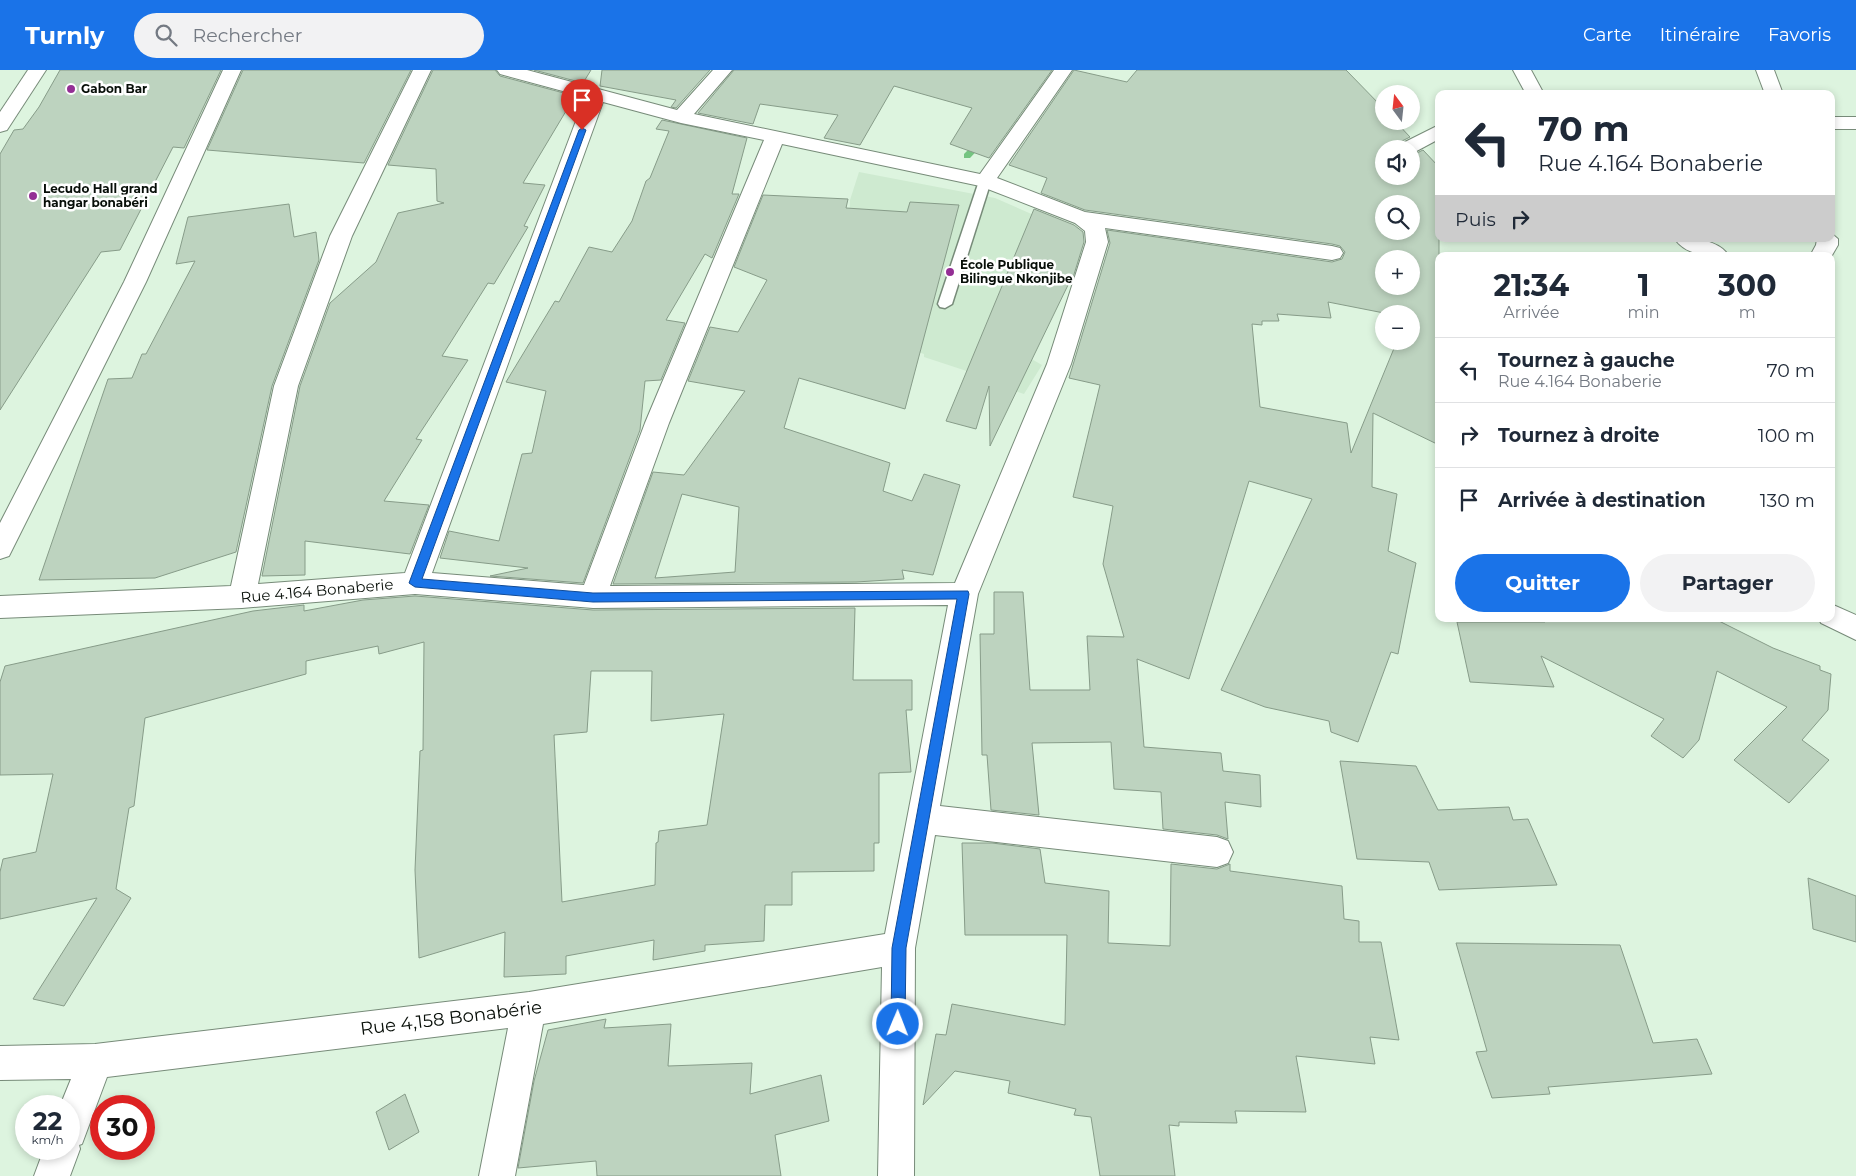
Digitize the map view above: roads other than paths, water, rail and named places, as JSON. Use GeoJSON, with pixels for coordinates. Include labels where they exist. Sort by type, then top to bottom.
{"type":"FeatureCollection","features":[{"type":"Feature","properties":{"kind":"street"},"geometry":{"type":"LineString","coordinates":[[0,126],[37,70]]}},
{"type":"Feature","properties":{"kind":"street"},"geometry":{"type":"LineString","coordinates":[[0,548],[135,282],[232,70]]}},
{"type":"Feature","properties":{"kind":"street"},"geometry":{"type":"LineString","coordinates":[[242,597],[286,386],[341,236],[422,70]]}},
{"type":"Feature","properties":{"kind":"street"},"geometry":{"type":"LineString","coordinates":[[506,70],[681,117],[985,181],[1082,218],[1332,253]]}},
{"type":"Feature","properties":{"kind":"street"},"geometry":{"type":"LineString","coordinates":[[681,117],[723,70]]}},
{"type":"Feature","properties":{"kind":"street"},"geometry":{"type":"LineString","coordinates":[[985,181],[1063,70]]}},
{"type":"Feature","properties":{"kind":"street"},"geometry":{"type":"LineString","coordinates":[[1522,70],[1533,90]]}},
{"type":"Feature","properties":{"kind":"street"},"geometry":{"type":"LineString","coordinates":[[1766,70],[1773,90]]}},
{"type":"Feature","properties":{"kind":"street"},"geometry":{"type":"LineString","coordinates":[[415,583],[596,94]]}},
{"type":"Feature","properties":{"kind":"street"},"geometry":{"type":"LineString","coordinates":[[1835,123],[1856,123]]}},
{"type":"Feature","properties":{"kind":"street"},"geometry":{"type":"LineString","coordinates":[[1420,141],[1435,133]]}},
{"type":"Feature","properties":{"kind":"street"},"geometry":{"type":"LineString","coordinates":[[593,597],[621,514],[675,374],[775,138]]}},
{"type":"Feature","properties":{"kind":"street"},"geometry":{"type":"LineString","coordinates":[[896,1176],[899,948],[964,594],[1062,355],[1097,242],[1095,229],[1082,218]]}},
{"type":"Feature","properties":{"kind":"street"},"geometry":{"type":"LineString","coordinates":[[1692,242],[1710,252]]}},
{"type":"Feature","properties":{"kind":"street","name":"Rue 4.164 Bonaberie"},"geometry":{"type":"LineString","coordinates":[[0,607],[242,597],[415,583],[593,597],[964,594]]}},
{"type":"Feature","properties":{"kind":"street"},"geometry":{"type":"LineString","coordinates":[[1835,617],[1856,628]]}},
{"type":"Feature","properties":{"kind":"street"},"geometry":{"type":"LineString","coordinates":[[923,819],[1217,852]]}},
{"type":"Feature","properties":{"kind":"street","name":"Rue 4,158 Bonabérie"},"geometry":{"type":"LineString","coordinates":[[0,1063],[96,1061],[528,1009],[899,948]]}},
{"type":"Feature","properties":{"kind":"street"},"geometry":{"type":"LineString","coordinates":[[497,1176],[528,1009]]}},
{"type":"Feature","properties":{"kind":"street"},"geometry":{"type":"LineString","coordinates":[[80,1102],[96,1061]]}},
{"type":"Feature","properties":{"kind":"street"},"geometry":{"type":"LineString","coordinates":[[52,1176],[58,1160]]}},
{"type":"Feature","properties":{"kind":"lane"},"geometry":{"type":"LineString","coordinates":[[946,304],[985,181]]}},
{"type":"Feature","properties":{"kind":"waterway"},"geometry":{"type":"LineString","coordinates":[[967,156],[982,141]]}},
{"type":"Feature","properties":{"kind":"place","name":"Gabon Bar"},"geometry":{"type":"Point","coordinates":[71,89]}},
{"type":"Feature","properties":{"kind":"place","name":"Lecudo Hall grand hangar bonabéri"},"geometry":{"type":"Point","coordinates":[33,196]}},
{"type":"Feature","properties":{"kind":"place","name":"École Publique Bilingue Nkonjibe"},"geometry":{"type":"Point","coordinates":[950,272]}}]}
